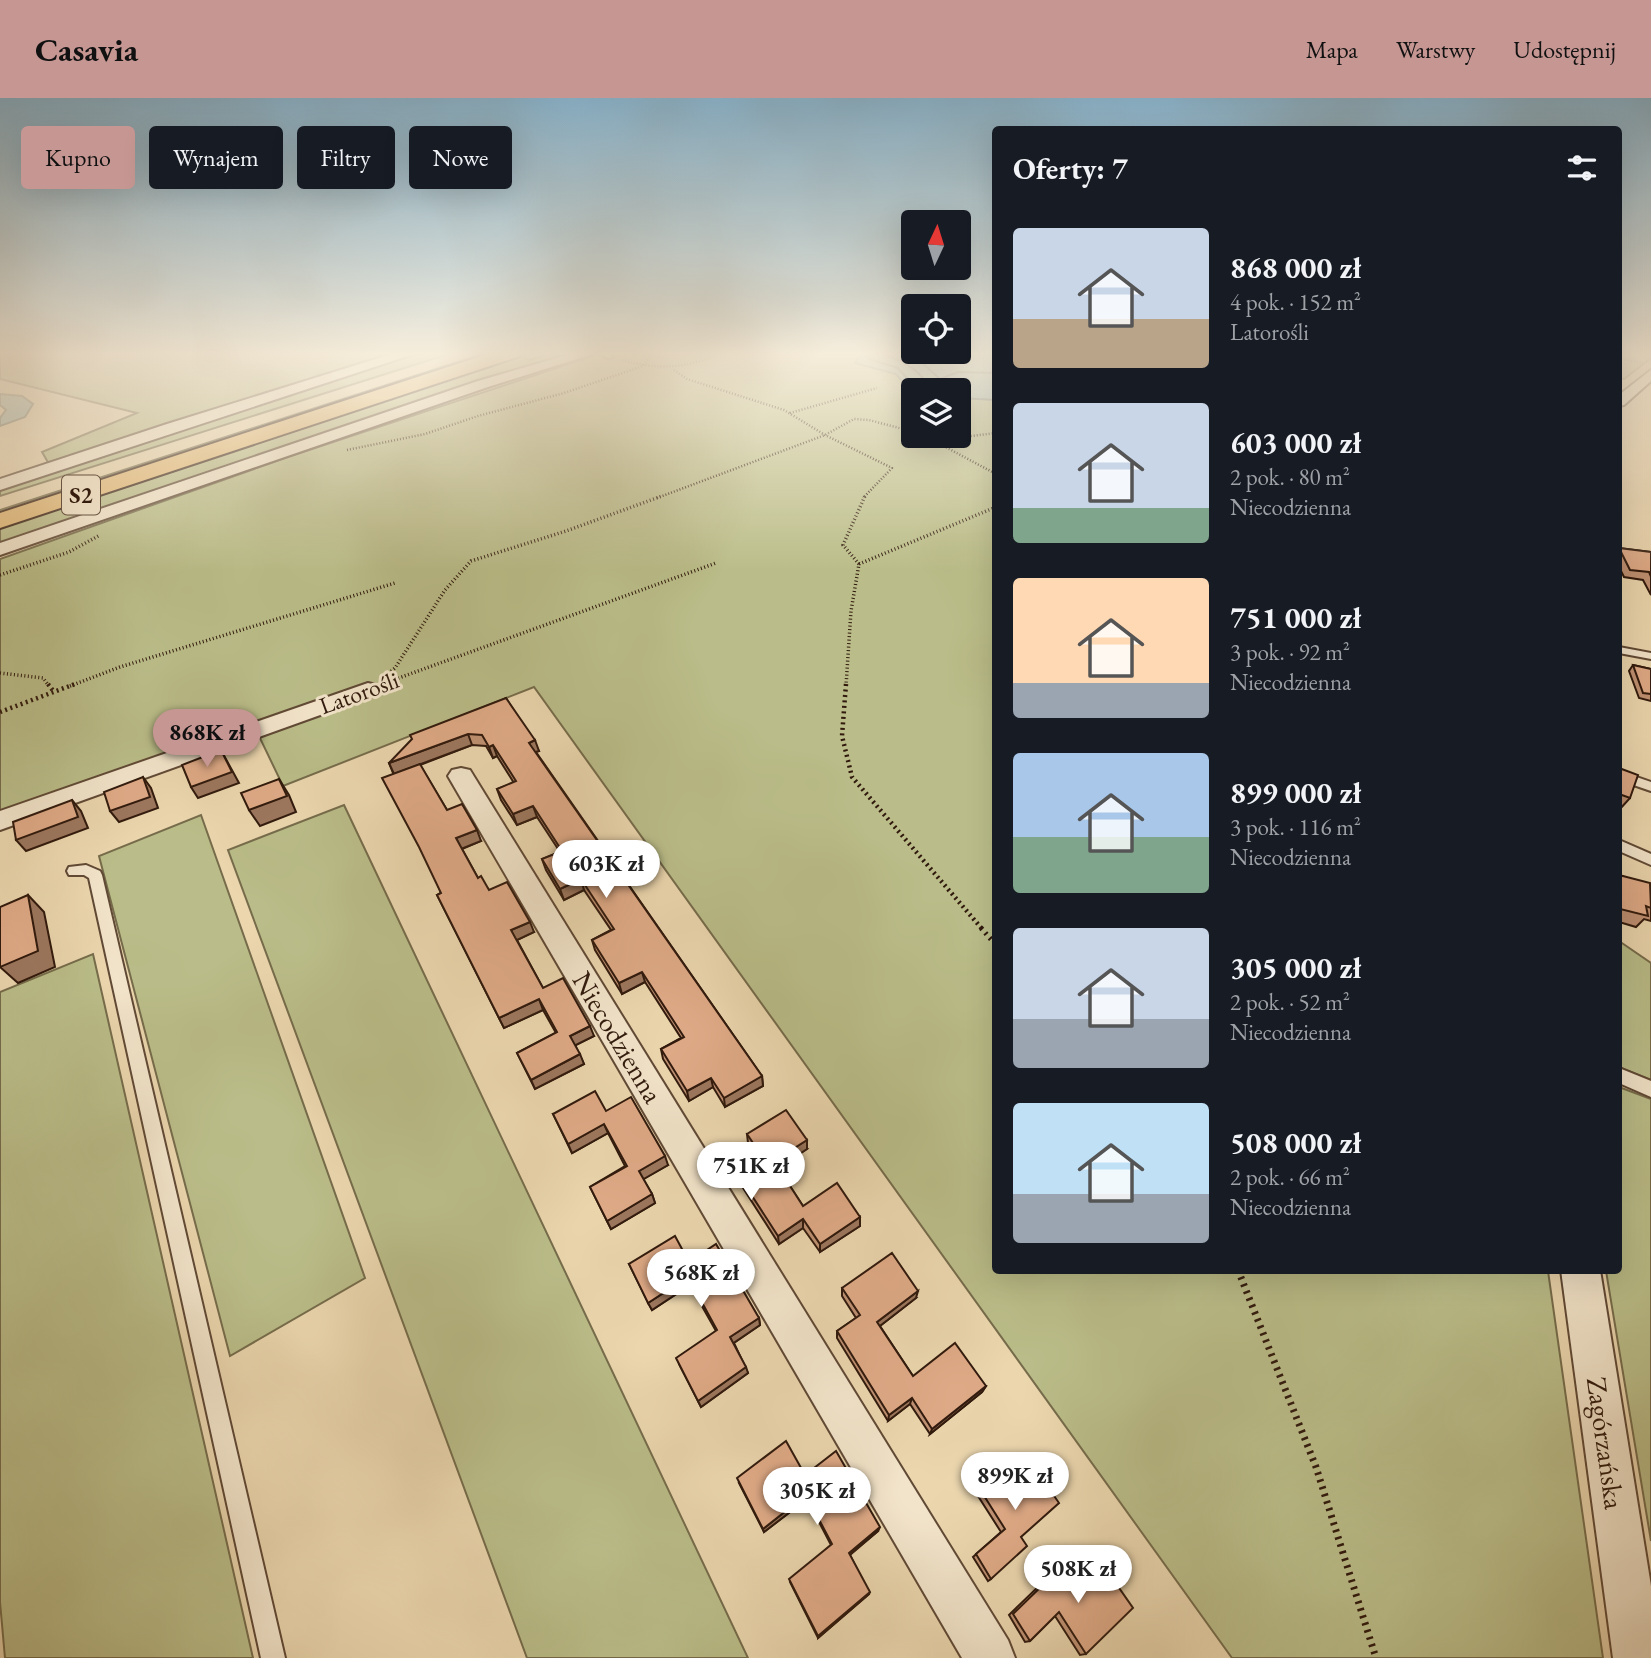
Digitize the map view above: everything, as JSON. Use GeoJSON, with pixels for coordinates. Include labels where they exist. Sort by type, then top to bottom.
{"type":"FeatureCollection","features":[{"type":"Feature","properties":{"kind":"highway","name":"S2"},"geometry":{"type":"LineString","coordinates":[[0,503],[243,425]]}},
{"type":"Feature","properties":{"kind":"highway","name":"S2"},"geometry":{"type":"LineString","coordinates":[[0,522],[293,425]]}},
{"type":"Feature","properties":{"kind":"street"},"geometry":{"type":"LineString","coordinates":[[0,485],[179,425]]}},
{"type":"Feature","properties":{"kind":"street"},"geometry":{"type":"LineString","coordinates":[[0,549],[364,425]]}},
{"type":"Feature","properties":{"kind":"street","name":"Latorośli"},"geometry":{"type":"LineString","coordinates":[[0,821],[368,690]]}},
{"type":"Feature","properties":{"kind":"street","name":"Niecodzienna"},"geometry":{"type":"LineString","coordinates":[[461,776],[990,1658]]}},
{"type":"Feature","properties":{"kind":"street","name":"Zagórzańska"},"geometry":{"type":"LineString","coordinates":[[1581,1274],[1638,1658]]}},
{"type":"Feature","properties":{"kind":"lane"},"geometry":{"type":"LineString","coordinates":[[1622,651],[1651,656]]}},
{"type":"Feature","properties":{"kind":"lane"},"geometry":{"type":"LineString","coordinates":[[1622,776],[1651,787]]}},
{"type":"Feature","properties":{"kind":"lane"},"geometry":{"type":"LineString","coordinates":[[1622,846],[1651,860]]}},
{"type":"Feature","properties":{"kind":"lane"},"geometry":{"type":"LineString","coordinates":[[74,871],[86,870],[95,875],[273,1658]]}},
{"type":"Feature","properties":{"kind":"lane"},"geometry":{"type":"LineString","coordinates":[[1622,1075],[1651,1089]]}},
{"type":"Feature","properties":{"kind":"path"},"geometry":{"type":"LineString","coordinates":[[346,450],[425,434],[452,425]]}},
{"type":"Feature","properties":{"kind":"path"},"geometry":{"type":"LineString","coordinates":[[808,425],[892,468],[862,499],[843,545],[859,564],[851,611],[842,736],[852,777],[992,940]]}},
{"type":"Feature","properties":{"kind":"path"},"geometry":{"type":"LineString","coordinates":[[368,690],[395,668],[445,590],[471,561],[566,531],[825,435],[843,425]]}},
{"type":"Feature","properties":{"kind":"path"},"geometry":{"type":"LineString","coordinates":[[971,436],[992,433]]}},
{"type":"Feature","properties":{"kind":"path"},"geometry":{"type":"LineString","coordinates":[[951,448],[992,472]]}},
{"type":"Feature","properties":{"kind":"path"},"geometry":{"type":"LineString","coordinates":[[859,564],[992,509]]}},
{"type":"Feature","properties":{"kind":"path","name":"Latorośli"},"geometry":{"type":"LineString","coordinates":[[368,690],[716,563]]}},
{"type":"Feature","properties":{"kind":"path"},"geometry":{"type":"LineString","coordinates":[[0,712],[120,667],[395,583]]}},
{"type":"Feature","properties":{"kind":"path"},"geometry":{"type":"LineString","coordinates":[[0,673],[43,678],[54,692]]}},
{"type":"Feature","properties":{"kind":"path"},"geometry":{"type":"LineString","coordinates":[[1240,1274],[1316,1467],[1376,1658]]}},
{"type":"Feature","properties":{"kind":"green space"},"geometry":{"type":"Polygon","coordinates":[[[108,425],[173,425],[49,464],[42,452],[108,425]]]}},
{"type":"Feature","properties":{"kind":"green space"},"geometry":{"type":"Polygon","coordinates":[[[189,425],[225,425],[0,496],[0,489],[189,425]]]}},
{"type":"Feature","properties":{"kind":"green space"},"geometry":{"type":"Polygon","coordinates":[[[263,425],[274,425],[0,514],[0,510],[263,425]]]}},
{"type":"Feature","properties":{"kind":"green space"},"geometry":{"type":"Polygon","coordinates":[[[308,425],[366,425],[0,546],[0,527],[308,425]]]}},
{"type":"Feature","properties":{"kind":"green space"},"geometry":{"type":"Polygon","coordinates":[[[385,425],[901,425],[901,448],[971,448],[971,425],[992,425],[992,1274],[1548,1274],[1603,1658],[1232,1658],[534,687],[283,786],[259,736],[0,830],[0,559],[385,425]]]}},
{"type":"Feature","properties":{"kind":"green space"},"geometry":{"type":"Polygon","coordinates":[[[344,805],[748,1658],[527,1658],[228,850],[344,805]]]}},
{"type":"Feature","properties":{"kind":"green space"},"geometry":{"type":"Polygon","coordinates":[[[201,815],[365,1278],[230,1356],[99,856],[201,815]]]}},
{"type":"Feature","properties":{"kind":"green space"},"geometry":{"type":"Polygon","coordinates":[[[1622,943],[1651,963],[1651,1080],[1622,1068],[1622,943]]]}},
{"type":"Feature","properties":{"kind":"green space"},"geometry":{"type":"Polygon","coordinates":[[[93,954],[253,1658],[5,1658],[0,1602],[0,992],[93,954]]]}},
{"type":"Feature","properties":{"kind":"green space"},"geometry":{"type":"Polygon","coordinates":[[[1622,1088],[1651,1099],[1651,1541],[1606,1274],[1622,1274],[1622,1088]]]}},
{"type":"Feature","properties":{"kind":"building"},"geometry":{"type":"Polygon","coordinates":[[[1622,548],[1651,552],[1651,577],[1649,572],[1630,570],[1622,548]]]}},
{"type":"Feature","properties":{"kind":"building"},"geometry":{"type":"Polygon","coordinates":[[[1633,665],[1651,669],[1651,694],[1643,693],[1633,665]]]}},
{"type":"Feature","properties":{"kind":"building"},"geometry":{"type":"Polygon","coordinates":[[[506,698],[535,740],[529,743],[762,1076],[724,1098],[711,1078],[687,1091],[661,1049],[684,1037],[642,972],[619,983],[592,940],[614,929],[581,879],[560,889],[542,859],[562,851],[533,806],[513,814],[497,789],[516,781],[493,745],[489,747],[482,735],[468,734],[389,763],[412,739],[410,735],[506,698]]]}},
{"type":"Feature","properties":{"kind":"building"},"geometry":{"type":"Polygon","coordinates":[[[221,750],[232,772],[191,787],[182,765],[221,750]]]}},
{"type":"Feature","properties":{"kind":"building"},"geometry":{"type":"Polygon","coordinates":[[[420,764],[447,810],[462,804],[477,830],[456,838],[478,878],[481,876],[489,890],[507,882],[530,922],[511,930],[543,988],[563,978],[590,1026],[570,1036],[580,1054],[531,1080],[517,1053],[557,1032],[539,999],[499,1018],[437,895],[441,893],[419,847],[382,778],[420,764]]]}},
{"type":"Feature","properties":{"kind":"building"},"geometry":{"type":"Polygon","coordinates":[[[1622,769],[1638,775],[1630,798],[1622,795],[1622,769]]]}},
{"type":"Feature","properties":{"kind":"building"},"geometry":{"type":"Polygon","coordinates":[[[143,777],[150,797],[110,811],[104,792],[143,777]]]}},
{"type":"Feature","properties":{"kind":"building"},"geometry":{"type":"Polygon","coordinates":[[[279,779],[287,796],[249,810],[241,793],[279,779]]]}},
{"type":"Feature","properties":{"kind":"building"},"geometry":{"type":"Polygon","coordinates":[[[72,800],[78,817],[16,840],[13,822],[72,800]]]}},
{"type":"Feature","properties":{"kind":"building"},"geometry":{"type":"Polygon","coordinates":[[[1622,876],[1650,883],[1651,908],[1646,906],[1648,916],[1622,910],[1622,876]]]}},
{"type":"Feature","properties":{"kind":"building"},"geometry":{"type":"Polygon","coordinates":[[[28,895],[38,951],[0,967],[0,907],[28,895]]]}},
{"type":"Feature","properties":{"kind":"building"},"geometry":{"type":"Polygon","coordinates":[[[595,1091],[606,1111],[631,1097],[665,1156],[639,1171],[652,1194],[607,1221],[590,1187],[627,1166],[604,1124],[568,1144],[553,1114],[595,1091]]]}},
{"type":"Feature","properties":{"kind":"building"},"geometry":{"type":"Polygon","coordinates":[[[786,1110],[807,1140],[774,1161],[803,1206],[837,1183],[860,1217],[820,1244],[803,1219],[778,1236],[736,1171],[761,1155],[747,1134],[786,1110]]]}},
{"type":"Feature","properties":{"kind":"building"},"geometry":{"type":"Polygon","coordinates":[[[675,1236],[689,1262],[716,1244],[759,1318],[730,1337],[746,1367],[698,1401],[676,1358],[717,1330],[688,1277],[648,1303],[629,1264],[675,1236]]]}},
{"type":"Feature","properties":{"kind":"building"},"geometry":{"type":"Polygon","coordinates":[[[892,1253],[918,1291],[877,1322],[913,1376],[955,1343],[986,1386],[932,1429],[912,1398],[889,1415],[837,1331],[860,1315],[842,1288],[892,1253]]]}},
{"type":"Feature","properties":{"kind":"building"},"geometry":{"type":"Polygon","coordinates":[[[786,1441],[805,1475],[836,1451],[880,1527],[849,1553],[870,1592],[818,1636],[789,1579],[832,1544],[806,1495],[763,1529],[737,1478],[786,1441]]]}},
{"type":"Feature","properties":{"kind":"building"},"geometry":{"type":"Polygon","coordinates":[[[1025,1454],[1059,1503],[1021,1537],[1027,1546],[991,1579],[976,1554],[1005,1529],[981,1491],[1025,1454]]]}},
{"type":"Feature","properties":{"kind":"building"},"geometry":{"type":"Polygon","coordinates":[[[1094,1552],[1133,1608],[1086,1654],[1059,1612],[1030,1641],[1013,1614],[1049,1579],[1055,1589],[1094,1552]]]}}]}
